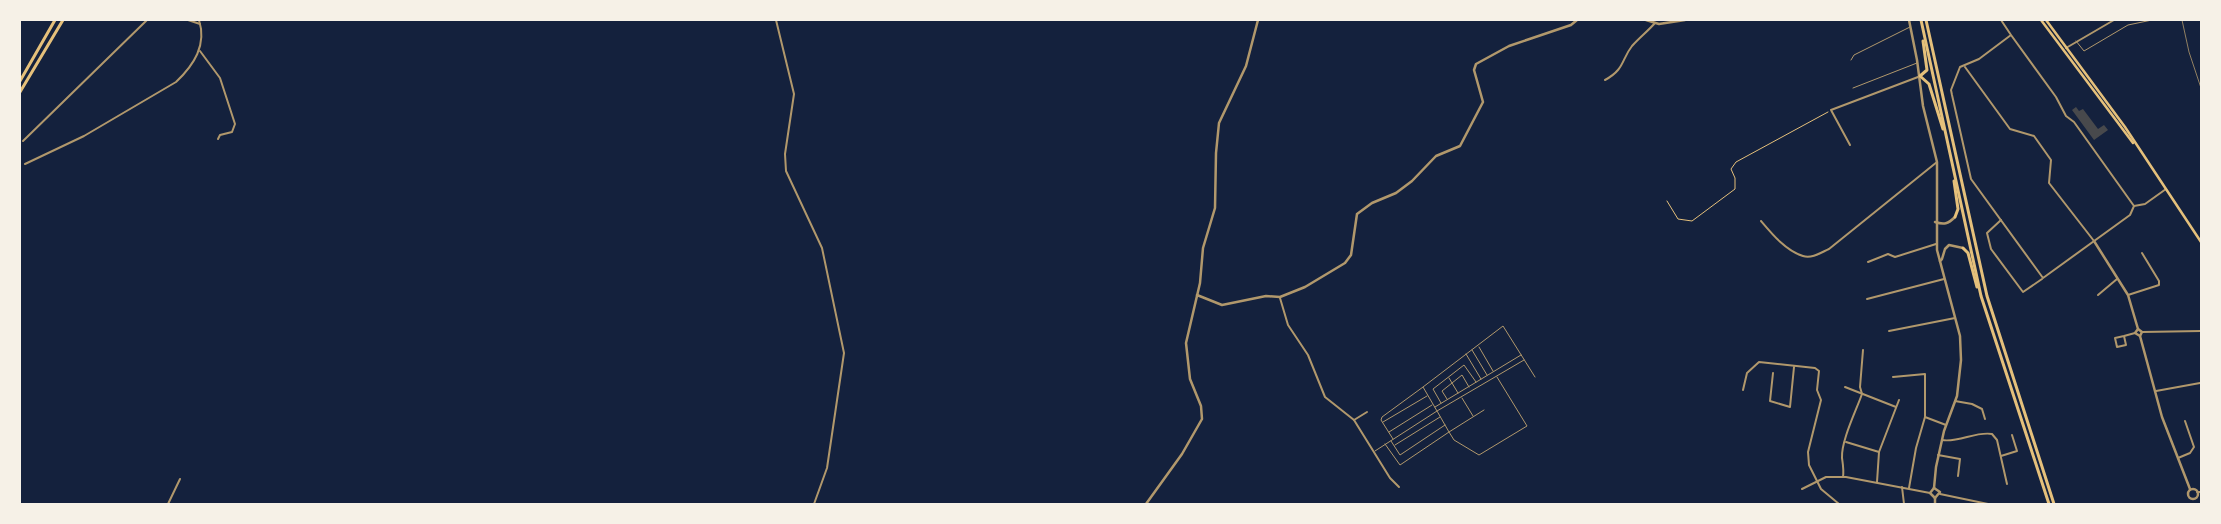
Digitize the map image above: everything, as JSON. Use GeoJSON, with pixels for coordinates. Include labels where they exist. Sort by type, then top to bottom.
{"type":"FeatureCollection","features":[{"type":"Feature","properties":{"kind":"main road"},"geometry":{"type":"LineString","coordinates":[[20,81],[55,20]]}},
{"type":"Feature","properties":{"kind":"main road"},"geometry":{"type":"LineString","coordinates":[[20,92],[63,20]]}},
{"type":"Feature","properties":{"kind":"main road"},"geometry":{"type":"LineString","coordinates":[[1920,20],[1928,70],[1920,76],[1931,88],[1951,158]]}},
{"type":"Feature","properties":{"kind":"main road"},"geometry":{"type":"LineString","coordinates":[[1920,20],[1981,296]]}},
{"type":"Feature","properties":{"kind":"main road"},"geometry":{"type":"LineString","coordinates":[[1926,20],[1987,296],[2054,504]]}},
{"type":"Feature","properties":{"kind":"main road"},"geometry":{"type":"LineString","coordinates":[[2041,20],[2065,49]]}},
{"type":"Feature","properties":{"kind":"main road"},"geometry":{"type":"LineString","coordinates":[[2046,20],[2122,130],[2136,145],[2201,242]]}},
{"type":"Feature","properties":{"kind":"main road"},"geometry":{"type":"LineString","coordinates":[[1953,168],[1958,209],[1955,217]]}},
{"type":"Feature","properties":{"kind":"main road"},"geometry":{"type":"LineString","coordinates":[[1964,248],[1968,252],[2049,504]]}},
{"type":"Feature","properties":{"kind":"street"},"geometry":{"type":"LineString","coordinates":[[23,141],[147,20]]}},
{"type":"Feature","properties":{"kind":"street"},"geometry":{"type":"LineString","coordinates":[[188,20],[200,24]]}},
{"type":"Feature","properties":{"kind":"street"},"geometry":{"type":"LineString","coordinates":[[26,164],[84,136],[169,87],[187,71],[200,51],[203,36],[199,20]]}},
{"type":"Feature","properties":{"kind":"street"},"geometry":{"type":"LineString","coordinates":[[776,20],[794,94],[785,154],[786,171],[822,248],[844,354],[827,468],[814,504]]}},
{"type":"Feature","properties":{"kind":"street"},"geometry":{"type":"LineString","coordinates":[[1146,504],[1182,454],[1202,419],[1201,406],[1190,380],[1186,343],[1197,295],[1203,248],[1215,208],[1216,153],[1219,123],[1246,66],[1258,20]]}},
{"type":"Feature","properties":{"kind":"street"},"geometry":{"type":"LineString","coordinates":[[1197,295],[1222,305],[1266,296],[1280,297],[1305,288],[1344,263],[1351,255],[1354,245],[1357,214],[1372,203],[1396,193],[1412,181],[1436,156],[1454,150],[1465,141],[1484,102],[1474,70],[1476,64],[1509,46],[1571,25],[1577,20]]}},
{"type":"Feature","properties":{"kind":"street"},"geometry":{"type":"LineString","coordinates":[[1646,20],[1670,24],[1684,20]]}},
{"type":"Feature","properties":{"kind":"street"},"geometry":{"type":"LineString","coordinates":[[1909,20],[1918,63],[1923,106],[1937,162],[1936,244],[1960,336],[1961,360],[1955,401],[1938,455],[1934,488],[1930,493]]}},
{"type":"Feature","properties":{"kind":"street"},"geometry":{"type":"LineString","coordinates":[[2001,20],[2010,36],[2056,97],[2058,106],[2074,122],[2134,206],[2132,214],[2023,292],[1991,249],[1987,233],[2001,220]]}},
{"type":"Feature","properties":{"kind":"street"},"geometry":{"type":"LineString","coordinates":[[2065,49],[2114,20]]}},
{"type":"Feature","properties":{"kind":"street"},"geometry":{"type":"LineString","coordinates":[[2076,41],[2084,51],[2128,25],[2152,20]]}},
{"type":"Feature","properties":{"kind":"street"},"geometry":{"type":"LineString","coordinates":[[1605,80],[1614,75],[1624,64],[1631,48],[1655,23]]}},
{"type":"Feature","properties":{"kind":"street"},"geometry":{"type":"LineString","coordinates":[[1851,60],[1854,55],[1911,27]]}},
{"type":"Feature","properties":{"kind":"street"},"geometry":{"type":"LineString","coordinates":[[2010,36],[1958,70],[1951,90],[1971,179],[2043,278]]}},
{"type":"Feature","properties":{"kind":"street"},"geometry":{"type":"LineString","coordinates":[[200,51],[220,78],[235,124],[232,132],[220,135],[218,139]]}},
{"type":"Feature","properties":{"kind":"street"},"geometry":{"type":"LineString","coordinates":[[1853,88],[1918,63]]}},
{"type":"Feature","properties":{"kind":"street"},"geometry":{"type":"LineString","coordinates":[[1964,66],[2010,129],[2034,136],[2051,160],[2050,183],[2094,241],[2128,294],[2138,329],[2142,332],[2201,331]]}},
{"type":"Feature","properties":{"kind":"street"},"geometry":{"type":"LineString","coordinates":[[1850,145],[1831,110],[1920,76]]}},
{"type":"Feature","properties":{"kind":"street"},"geometry":{"type":"LineString","coordinates":[[1761,221],[1778,240],[1803,256],[1817,255],[1829,249],[1937,162]]}},
{"type":"Feature","properties":{"kind":"street"},"geometry":{"type":"LineString","coordinates":[[2134,206],[2145,204],[2166,189]]}},
{"type":"Feature","properties":{"kind":"street"},"geometry":{"type":"LineString","coordinates":[[1935,222],[1942,224],[1950,222],[1955,217]]}},
{"type":"Feature","properties":{"kind":"street"},"geometry":{"type":"LineString","coordinates":[[1868,262],[1888,254],[1895,257],[1936,244]]}},
{"type":"Feature","properties":{"kind":"street"},"geometry":{"type":"LineString","coordinates":[[1940,261],[1945,248],[1949,245],[1964,248]]}},
{"type":"Feature","properties":{"kind":"street"},"geometry":{"type":"LineString","coordinates":[[2128,294],[2159,285],[2159,281],[2142,253]]}},
{"type":"Feature","properties":{"kind":"street"},"geometry":{"type":"LineString","coordinates":[[2098,295],[2118,278]]}},
{"type":"Feature","properties":{"kind":"street"},"geometry":{"type":"LineString","coordinates":[[1867,299],[1944,279]]}},
{"type":"Feature","properties":{"kind":"street"},"geometry":{"type":"LineString","coordinates":[[1280,297],[1288,325],[1308,355],[1326,397],[1354,420],[1390,478],[1399,488]]}},
{"type":"Feature","properties":{"kind":"street"},"geometry":{"type":"LineString","coordinates":[[1889,331],[1955,318]]}},
{"type":"Feature","properties":{"kind":"street"},"geometry":{"type":"LineString","coordinates":[[1445,425],[1400,455],[1381,420],[1386,414],[1423,388],[1502,326],[1535,377]]}},
{"type":"Feature","properties":{"kind":"street"},"geometry":{"type":"LineString","coordinates":[[2124,336],[2126,345],[2117,347],[2114,338],[2135,333],[2138,329]]}},
{"type":"Feature","properties":{"kind":"street"},"geometry":{"type":"LineString","coordinates":[[2142,332],[2140,336],[2155,392],[2190,489],[2188,496],[2194,498]]}},
{"type":"Feature","properties":{"kind":"street"},"geometry":{"type":"LineString","coordinates":[[2135,333],[2140,336]]}},
{"type":"Feature","properties":{"kind":"street"},"geometry":{"type":"LineString","coordinates":[[1478,345],[1494,372]]}},
{"type":"Feature","properties":{"kind":"street"},"geometry":{"type":"LineString","coordinates":[[1472,350],[1487,376]]}},
{"type":"Feature","properties":{"kind":"street"},"geometry":{"type":"LineString","coordinates":[[1843,477],[1844,463],[1842,459],[1862,394],[1860,387],[1863,350]]}},
{"type":"Feature","properties":{"kind":"street"},"geometry":{"type":"LineString","coordinates":[[1466,354],[1481,379]]}},
{"type":"Feature","properties":{"kind":"street"},"geometry":{"type":"LineString","coordinates":[[1435,407],[1521,355]]}},
{"type":"Feature","properties":{"kind":"street"},"geometry":{"type":"LineString","coordinates":[[1374,451],[1437,411],[1524,360]]}},
{"type":"Feature","properties":{"kind":"street"},"geometry":{"type":"LineString","coordinates":[[1743,390],[1747,374],[1759,362],[1815,368],[1819,371],[1817,390],[1821,400],[1808,452],[1809,465],[1821,488],[1839,504]]}},
{"type":"Feature","properties":{"kind":"street"},"geometry":{"type":"LineString","coordinates":[[1441,404],[1433,389],[1464,365],[1476,382]]}},
{"type":"Feature","properties":{"kind":"street"},"geometry":{"type":"LineString","coordinates":[[1773,373],[1770,401],[1790,407],[1794,367]]}},
{"type":"Feature","properties":{"kind":"street"},"geometry":{"type":"LineString","coordinates":[[1893,377],[1925,374],[1925,418],[1916,448],[1909,489]]}},
{"type":"Feature","properties":{"kind":"street"},"geometry":{"type":"LineString","coordinates":[[1447,400],[1442,390],[1462,375],[1469,387]]}},
{"type":"Feature","properties":{"kind":"street"},"geometry":{"type":"LineString","coordinates":[[1423,388],[1454,440],[1479,455],[1527,426],[1496,376]]}},
{"type":"Feature","properties":{"kind":"street"},"geometry":{"type":"LineString","coordinates":[[1448,377],[1458,393]]}},
{"type":"Feature","properties":{"kind":"street"},"geometry":{"type":"LineString","coordinates":[[2155,392],[2200,382]]}},
{"type":"Feature","properties":{"kind":"street"},"geometry":{"type":"LineString","coordinates":[[1845,387],[1896,408]]}},
{"type":"Feature","properties":{"kind":"street"},"geometry":{"type":"LineString","coordinates":[[1382,423],[1428,396]]}},
{"type":"Feature","properties":{"kind":"street"},"geometry":{"type":"LineString","coordinates":[[1461,397],[1474,417]]}},
{"type":"Feature","properties":{"kind":"street"},"geometry":{"type":"LineString","coordinates":[[1877,482],[1879,452],[1899,400]]}},
{"type":"Feature","properties":{"kind":"street"},"geometry":{"type":"LineString","coordinates":[[1955,401],[1972,404],[1982,409],[1985,419]]}},
{"type":"Feature","properties":{"kind":"street"},"geometry":{"type":"LineString","coordinates":[[1388,432],[1433,405]]}},
{"type":"Feature","properties":{"kind":"street"},"geometry":{"type":"LineString","coordinates":[[1385,444],[1400,464],[1484,410]]}},
{"type":"Feature","properties":{"kind":"street"},"geometry":{"type":"LineString","coordinates":[[1354,420],[1367,412]]}},
{"type":"Feature","properties":{"kind":"street"},"geometry":{"type":"LineString","coordinates":[[1394,446],[1440,417]]}},
{"type":"Feature","properties":{"kind":"street"},"geometry":{"type":"LineString","coordinates":[[1925,418],[1946,425]]}},
{"type":"Feature","properties":{"kind":"street"},"geometry":{"type":"LineString","coordinates":[[2178,458],[2190,453],[2194,447],[2185,421]]}},
{"type":"Feature","properties":{"kind":"street"},"geometry":{"type":"LineString","coordinates":[[1942,440],[1969,438],[1985,433],[1992,434],[1997,440],[2007,484]]}},
{"type":"Feature","properties":{"kind":"street"},"geometry":{"type":"LineString","coordinates":[[2001,456],[2017,451],[2012,435]]}},
{"type":"Feature","properties":{"kind":"street"},"geometry":{"type":"LineString","coordinates":[[1846,442],[1879,452]]}},
{"type":"Feature","properties":{"kind":"street"},"geometry":{"type":"LineString","coordinates":[[1938,455],[1960,459],[1958,476]]}},
{"type":"Feature","properties":{"kind":"street"},"geometry":{"type":"LineString","coordinates":[[1802,489],[1826,477],[1843,477],[1930,493],[1935,498],[1935,504]]}},
{"type":"Feature","properties":{"kind":"street"},"geometry":{"type":"LineString","coordinates":[[168,504],[180,479]]}},
{"type":"Feature","properties":{"kind":"street"},"geometry":{"type":"LineString","coordinates":[[1902,487],[1904,504]]}},
{"type":"Feature","properties":{"kind":"street"},"geometry":{"type":"LineString","coordinates":[[1934,488],[1940,494],[1988,504]]}},
{"type":"Feature","properties":{"kind":"street"},"geometry":{"type":"LineString","coordinates":[[2190,489],[2199,492],[2194,498]]}},
{"type":"Feature","properties":{"kind":"street"},"geometry":{"type":"LineString","coordinates":[[1935,498],[1940,494]]}},
{"type":"Feature","properties":{"kind":"street"},"geometry":{"type":"LineString","coordinates":[[2194,498],[2196,504]]}},
{"type":"Feature","properties":{"kind":"path"},"geometry":{"type":"LineString","coordinates":[[1667,201],[1678,220],[1692,221],[1735,189],[1736,178],[1731,169],[1736,162],[1831,110]]}},
{"type":"Feature","properties":{"kind":"building"},"geometry":{"type":"Polygon","coordinates":[[[2076,107],[2079,111],[2083,109],[2098,129],[2104,125],[2108,130],[2094,140],[2072,110],[2076,107]]]}},
{"type":"Feature","properties":{"kind":"railway"},"geometry":{"type":"LineString","coordinates":[[2182,20],[2189,52],[2201,88]]}}]}
